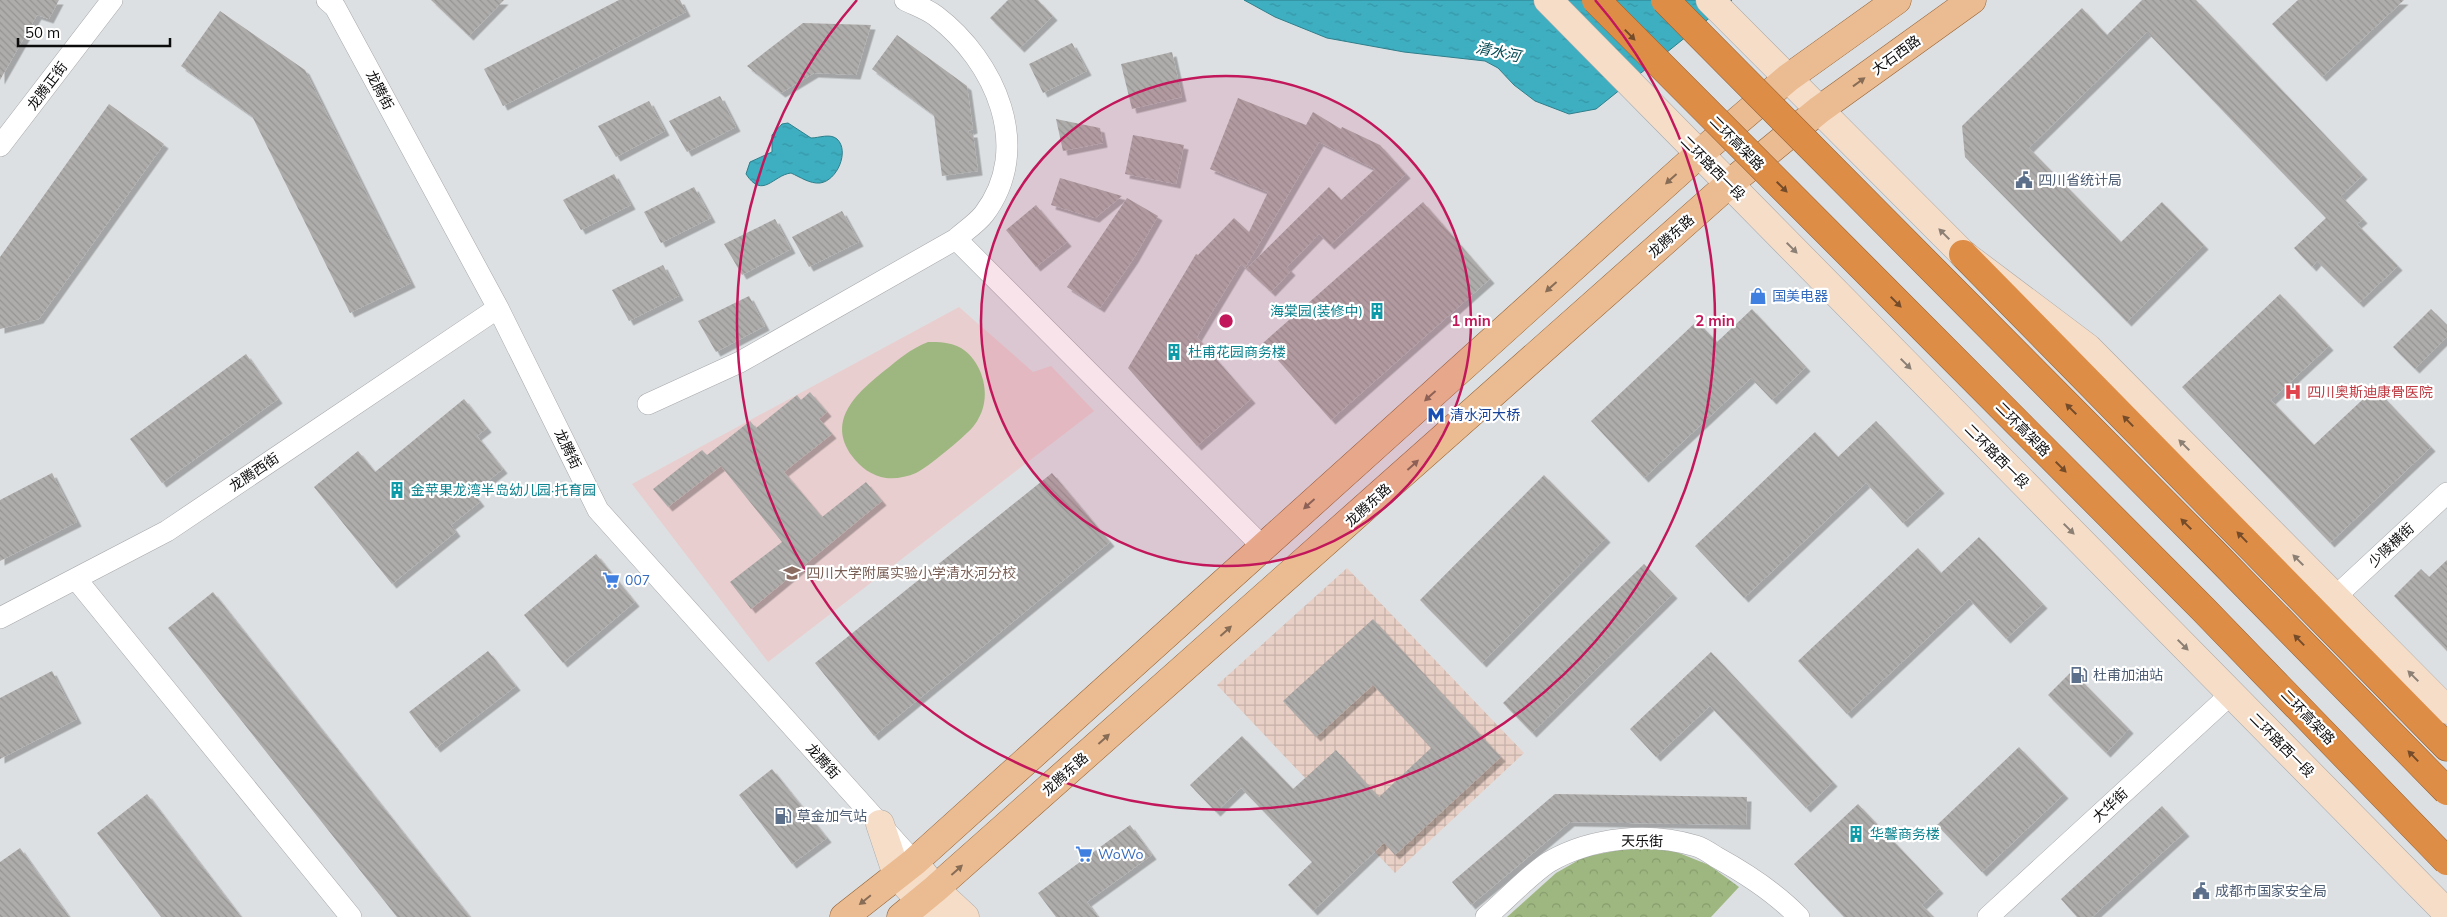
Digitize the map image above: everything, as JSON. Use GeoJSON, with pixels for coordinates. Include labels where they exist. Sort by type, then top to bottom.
{"type":"FeatureCollection","features":[{"type":"Feature","properties":{"kind":"highway","name":"二环高架路"},"geometry":{"type":"LineString","coordinates":[[1596,0],[2202,608],[2447,861]]}},
{"type":"Feature","properties":{"kind":"highway"},"geometry":{"type":"LineString","coordinates":[[1665,0],[2213,552],[2447,791]]}},
{"type":"Feature","properties":{"kind":"highway"},"geometry":{"type":"LineString","coordinates":[[1963,254],[2447,747]]}},
{"type":"Feature","properties":{"kind":"main road","name":"二环路西一段"},"geometry":{"type":"LineString","coordinates":[[1548,0],[2447,913]]}},
{"type":"Feature","properties":{"kind":"main road"},"geometry":{"type":"LineString","coordinates":[[1710,0],[1963,254],[2088,348],[2447,710]]}},
{"type":"Feature","properties":{"kind":"main road"},"geometry":{"type":"LineString","coordinates":[[844,917],[905,868],[1699,154],[1788,78],[1897,0]]}},
{"type":"Feature","properties":{"kind":"main road","name":"大石西路"},"geometry":{"type":"LineString","coordinates":[[1819,110],[1972,0]]}},
{"type":"Feature","properties":{"kind":"main road","name":"龙腾东路"},"geometry":{"type":"LineString","coordinates":[[923,906],[1729,184],[1819,110]]}},
{"type":"Feature","properties":{"kind":"main road"},"geometry":{"type":"LineString","coordinates":[[880,824],[905,868],[923,906],[965,917]]}},
{"type":"Feature","properties":{"kind":"street","name":"龙腾正街"},"geometry":{"type":"LineString","coordinates":[[1,147],[112,0]]}},
{"type":"Feature","properties":{"kind":"street","name":"龙腾街"},"geometry":{"type":"LineString","coordinates":[[326,0],[340,16],[498,308],[598,510],[880,824]]}},
{"type":"Feature","properties":{"kind":"street"},"geometry":{"type":"LineString","coordinates":[[648,404],[740,362],[956,239],[984,214],[1000,186],[1007,161],[1008,134],[1003,108],[989,78],[964,43],[935,16],[905,0]]}},
{"type":"Feature","properties":{"kind":"street"},"geometry":{"type":"LineString","coordinates":[[956,239],[1262,546]]}},
{"type":"Feature","properties":{"kind":"street","name":"龙腾西街"},"geometry":{"type":"LineString","coordinates":[[0,618],[167,531],[498,308]]}},
{"type":"Feature","properties":{"kind":"street","name":"少陵横街"},"geometry":{"type":"LineString","coordinates":[[2335,597],[2447,493]]}},
{"type":"Feature","properties":{"kind":"street"},"geometry":{"type":"LineString","coordinates":[[76,579],[351,917]]}},
{"type":"Feature","properties":{"kind":"street","name":"大华街"},"geometry":{"type":"LineString","coordinates":[[1988,917],[2231,694]]}},
{"type":"Feature","properties":{"kind":"street","name":"天乐街"},"geometry":{"type":"LineString","coordinates":[[1486,917],[1548,863],[1587,844],[1621,839],[1664,840],[1697,846],[1731,865],[1778,896],[1799,917]]}},
{"type":"Feature","properties":{"kind":"shaded area","name":"四川大学附属实验小学清水河分校"},"geometry":{"type":"Polygon","coordinates":[[[959,307],[1033,372],[1051,366],[1094,411],[768,662],[632,484],[959,307]]]}},
{"type":"Feature","properties":{"kind":"shaded area"},"geometry":{"type":"Polygon","coordinates":[[[1347,568],[1524,753],[1395,873],[1217,685],[1347,568]]]}},
{"type":"Feature","properties":{"kind":"green space"},"geometry":{"type":"Polygon","coordinates":[[[928,342],[957,346],[968,353],[974,360],[982,376],[985,394],[979,418],[968,432],[921,470],[898,478],[886,478],[871,473],[852,456],[845,443],[842,431],[848,408],[874,379],[904,355],[928,342]]]}},
{"type":"Feature","properties":{"kind":"green space"},"geometry":{"type":"Polygon","coordinates":[[[1629,848],[1669,849],[1709,865],[1739,887],[1711,917],[1507,917],[1556,873],[1584,857],[1629,848]]]}},
{"type":"Feature","properties":{"kind":"water","name":"清水河"},"geometry":{"type":"Polygon","coordinates":[[[1244,0],[1732,0],[1596,109],[1569,114],[1535,101],[1514,85],[1498,68],[1485,61],[1404,52],[1327,38],[1275,17],[1244,0]]]}},
{"type":"Feature","properties":{"kind":"water"},"geometry":{"type":"Polygon","coordinates":[[[788,123],[811,138],[831,136],[837,139],[841,144],[842,158],[832,177],[820,183],[805,180],[791,173],[763,186],[752,182],[746,174],[750,162],[772,152],[772,135],[782,124],[788,123]]]}},
{"type":"Feature","properties":{"kind":"building"},"geometry":{"type":"Polygon","coordinates":[[[0,0],[59,0],[49,19],[37,15],[0,80],[0,0]]]}},
{"type":"Feature","properties":{"kind":"building"},"geometry":{"type":"Polygon","coordinates":[[[431,0],[504,0],[469,36],[431,0]]]}},
{"type":"Feature","properties":{"kind":"building"},"geometry":{"type":"Polygon","coordinates":[[[619,0],[680,0],[686,12],[503,106],[484,69],[619,0]]]}},
{"type":"Feature","properties":{"kind":"building"},"geometry":{"type":"Polygon","coordinates":[[[1008,0],[1038,0],[1053,16],[1020,48],[990,18],[1008,0]]]}},
{"type":"Feature","properties":{"kind":"building"},"geometry":{"type":"Polygon","coordinates":[[[2142,0],[2196,0],[2363,175],[2341,196],[2363,219],[2357,224],[2398,266],[2359,303],[2317,261],[2312,267],[2294,248],[2326,218],[2147,32],[2029,148],[2121,242],[2162,202],[2204,245],[2127,322],[1965,157],[1962,126],[2082,8],[2107,35],[2142,0]]]}},
{"type":"Feature","properties":{"kind":"building"},"geometry":{"type":"Polygon","coordinates":[[[2298,0],[2404,0],[2322,77],[2272,24],[2298,0]]]}},
{"type":"Feature","properties":{"kind":"building"},"geometry":{"type":"Polygon","coordinates":[[[220,11],[305,70],[411,283],[350,313],[252,116],[181,66],[220,11]]]}},
{"type":"Feature","properties":{"kind":"building"},"geometry":{"type":"Polygon","coordinates":[[[803,23],[871,25],[856,75],[814,73],[781,93],[747,66],[803,23]]]}},
{"type":"Feature","properties":{"kind":"building"},"geometry":{"type":"Polygon","coordinates":[[[897,35],[967,86],[973,129],[968,131],[973,133],[978,171],[942,176],[934,115],[872,69],[897,35]]]}},
{"type":"Feature","properties":{"kind":"building"},"geometry":{"type":"Polygon","coordinates":[[[1072,43],[1087,71],[1043,93],[1029,64],[1072,43]]]}},
{"type":"Feature","properties":{"kind":"building"},"geometry":{"type":"Polygon","coordinates":[[[1172,52],[1182,97],[1132,109],[1121,64],[1172,52]]]}},
{"type":"Feature","properties":{"kind":"building"},"geometry":{"type":"Polygon","coordinates":[[[720,96],[736,127],[687,152],[669,121],[720,96]]]}},
{"type":"Feature","properties":{"kind":"building"},"geometry":{"type":"Polygon","coordinates":[[[1238,98],[1306,125],[1313,112],[1341,129],[1342,127],[1380,145],[1406,174],[1330,245],[1319,234],[1287,267],[1291,271],[1271,292],[1246,269],[1329,187],[1341,200],[1375,169],[1319,142],[1245,268],[1241,264],[1197,337],[1251,399],[1197,446],[1128,368],[1196,254],[1198,255],[1234,218],[1249,232],[1268,192],[1210,169],[1238,98]]]}},
{"type":"Feature","properties":{"kind":"building"},"geometry":{"type":"Polygon","coordinates":[[[649,101],[665,131],[616,157],[598,126],[649,101]]]}},
{"type":"Feature","properties":{"kind":"building"},"geometry":{"type":"Polygon","coordinates":[[[109,104],[164,144],[39,319],[0,329],[0,257],[109,104]]]}},
{"type":"Feature","properties":{"kind":"building"},"geometry":{"type":"Polygon","coordinates":[[[1056,119],[1100,128],[1103,143],[1063,151],[1056,119]]]}},
{"type":"Feature","properties":{"kind":"building"},"geometry":{"type":"Polygon","coordinates":[[[1133,135],[1184,145],[1176,184],[1125,174],[1133,135]]]}},
{"type":"Feature","properties":{"kind":"building"},"geometry":{"type":"Polygon","coordinates":[[[614,174],[631,205],[581,230],[563,200],[614,174]]]}},
{"type":"Feature","properties":{"kind":"building"},"geometry":{"type":"Polygon","coordinates":[[[1060,178],[1122,196],[1095,218],[1051,205],[1060,178]]]}},
{"type":"Feature","properties":{"kind":"building"},"geometry":{"type":"Polygon","coordinates":[[[694,187],[711,218],[661,243],[644,212],[694,187]]]}},
{"type":"Feature","properties":{"kind":"building"},"geometry":{"type":"Polygon","coordinates":[[[1127,198],[1158,216],[1134,258],[1100,308],[1067,287],[1127,198]]]}},
{"type":"Feature","properties":{"kind":"building","name":"海棠园(装修中)"},"geometry":{"type":"Polygon","coordinates":[[[1423,202],[1490,279],[1331,420],[1263,343],[1423,202]]]}},
{"type":"Feature","properties":{"kind":"building"},"geometry":{"type":"Polygon","coordinates":[[[1036,205],[1067,242],[1036,267],[1006,230],[1036,205]]]}},
{"type":"Feature","properties":{"kind":"building"},"geometry":{"type":"Polygon","coordinates":[[[842,211],[859,242],[809,267],[792,237],[842,211]]]}},
{"type":"Feature","properties":{"kind":"building"},"geometry":{"type":"Polygon","coordinates":[[[775,219],[791,249],[742,275],[724,244],[775,219]]]}},
{"type":"Feature","properties":{"kind":"building"},"geometry":{"type":"Polygon","coordinates":[[[663,265],[679,296],[629,321],[612,290],[663,265]]]}},
{"type":"Feature","properties":{"kind":"building"},"geometry":{"type":"Polygon","coordinates":[[[2280,294],[2329,346],[2271,400],[2314,445],[2375,388],[2431,447],[2330,543],[2182,387],[2280,294]]]}},
{"type":"Feature","properties":{"kind":"building"},"geometry":{"type":"Polygon","coordinates":[[[749,296],[765,326],[716,352],[698,321],[749,296]]]}},
{"type":"Feature","properties":{"kind":"building"},"geometry":{"type":"Polygon","coordinates":[[[1752,309],[1806,367],[1772,400],[1751,378],[1644,478],[1591,421],[1697,321],[1717,342],[1752,309]]]}},
{"type":"Feature","properties":{"kind":"building"},"geometry":{"type":"Polygon","coordinates":[[[2431,309],[2447,325],[2447,337],[2415,369],[2393,347],[2431,309]]]}},
{"type":"Feature","properties":{"kind":"building"},"geometry":{"type":"Polygon","coordinates":[[[246,354],[278,399],[162,483],[130,439],[246,354]]]}},
{"type":"Feature","properties":{"kind":"building"},"geometry":{"type":"Polygon","coordinates":[[[810,392],[827,412],[819,419],[832,434],[784,472],[822,517],[866,482],[882,501],[751,609],[730,582],[782,542],[721,466],[668,507],[653,489],[702,450],[707,455],[750,421],[756,428],[797,395],[801,400],[810,392]]]}},
{"type":"Feature","properties":{"kind":"building","name":"金苹果龙湾半岛幼儿园·托育园"},"geometry":{"type":"Polygon","coordinates":[[[464,399],[487,428],[477,436],[503,469],[473,493],[480,502],[451,525],[456,532],[392,584],[314,487],[358,451],[375,472],[464,399]]]}},
{"type":"Feature","properties":{"kind":"building"},"geometry":{"type":"Polygon","coordinates":[[[1876,421],[1940,489],[1903,523],[1866,483],[1744,598],[1695,546],[1815,432],[1838,457],[1876,421]]]}},
{"type":"Feature","properties":{"kind":"building"},"geometry":{"type":"Polygon","coordinates":[[[52,473],[77,522],[0,561],[0,500],[52,473]]]}},
{"type":"Feature","properties":{"kind":"building"},"geometry":{"type":"Polygon","coordinates":[[[1052,473],[1110,542],[874,736],[815,663],[1052,473]]]}},
{"type":"Feature","properties":{"kind":"building"},"geometry":{"type":"Polygon","coordinates":[[[1544,475],[1606,538],[1482,663],[1420,600],[1544,475]]]}},
{"type":"Feature","properties":{"kind":"building"},"geometry":{"type":"Polygon","coordinates":[[[1979,537],[2043,604],[2006,639],[1969,599],[1847,714],[1798,661],[1918,548],[1941,573],[1979,537]]]}},
{"type":"Feature","properties":{"kind":"building"},"geometry":{"type":"Polygon","coordinates":[[[596,554],[635,602],[563,663],[524,615],[596,554]]]}},
{"type":"Feature","properties":{"kind":"building"},"geometry":{"type":"Polygon","coordinates":[[[2447,560],[2447,651],[2394,596],[2421,569],[2429,577],[2447,560]]]}},
{"type":"Feature","properties":{"kind":"building"},"geometry":{"type":"Polygon","coordinates":[[[1644,564],[1673,594],[1532,733],[1503,703],[1644,564]]]}},
{"type":"Feature","properties":{"kind":"building"},"geometry":{"type":"Polygon","coordinates":[[[213,592],[470,917],[397,917],[168,628],[213,592]]]}},
{"type":"Feature","properties":{"kind":"building"},"geometry":{"type":"Polygon","coordinates":[[[1373,619],[1501,757],[1395,855],[1384,843],[1313,911],[1288,885],[1312,862],[1241,788],[1216,812],[1190,785],[1242,736],[1293,789],[1336,750],[1379,797],[1431,748],[1373,685],[1316,737],[1283,701],[1373,619]]]}},
{"type":"Feature","properties":{"kind":"building"},"geometry":{"type":"Polygon","coordinates":[[[488,651],[516,686],[436,748],[409,712],[488,651]]]}},
{"type":"Feature","properties":{"kind":"building"},"geometry":{"type":"Polygon","coordinates":[[[1711,652],[1833,782],[1806,808],[1710,706],[1656,757],[1630,729],[1711,652]]]}},
{"type":"Feature","properties":{"kind":"building"},"geometry":{"type":"Polygon","coordinates":[[[52,671],[77,719],[0,759],[0,698],[52,671]]]}},
{"type":"Feature","properties":{"kind":"building"},"geometry":{"type":"Polygon","coordinates":[[[2072,671],[2129,729],[2106,753],[2048,695],[2072,671]]]}},
{"type":"Feature","properties":{"kind":"building"},"geometry":{"type":"Polygon","coordinates":[[[2019,747],[2064,794],[1982,872],[1937,825],[2019,747]]]}},
{"type":"Feature","properties":{"kind":"building","name":"草金加气站"},"geometry":{"type":"Polygon","coordinates":[[[772,769],[827,838],[792,864],[739,795],[772,769]]]}},
{"type":"Feature","properties":{"kind":"building"},"geometry":{"type":"Polygon","coordinates":[[[147,794],[241,917],[161,917],[97,833],[147,794]]]}},
{"type":"Feature","properties":{"kind":"building"},"geometry":{"type":"Polygon","coordinates":[[[1555,794],[1747,797],[1746,825],[1570,822],[1471,905],[1452,882],[1555,794]]]}},
{"type":"Feature","properties":{"kind":"building","name":"华馨商务楼"},"geometry":{"type":"Polygon","coordinates":[[[1858,804],[1939,889],[1922,905],[1934,917],[1844,917],[1794,864],[1858,804]]]}},
{"type":"Feature","properties":{"kind":"building"},"geometry":{"type":"Polygon","coordinates":[[[2162,806],[2185,832],[2092,917],[2077,917],[2061,899],[2162,806]]]}},
{"type":"Feature","properties":{"kind":"building"},"geometry":{"type":"Polygon","coordinates":[[[1130,825],[1152,855],[1087,902],[1098,917],[1056,917],[1038,893],[1130,825]]]}},
{"type":"Feature","properties":{"kind":"building"},"geometry":{"type":"Polygon","coordinates":[[[20,848],[69,917],[0,917],[0,862],[20,848]]]}},
{"type":"Feature","properties":{"kind":"place","name":"四川省统计局"},"geometry":{"type":"Point","coordinates":[2024,180]}},
{"type":"Feature","properties":{"kind":"place","name":"国美电器"},"geometry":{"type":"Point","coordinates":[1758,296]}},
{"type":"Feature","properties":{"kind":"place","name":"海棠园(装修中)"},"geometry":{"type":"Point","coordinates":[1377,311]}},
{"type":"Feature","properties":{"kind":"place","name":"杜甫花园商务楼"},"geometry":{"type":"Point","coordinates":[1174,352]}},
{"type":"Feature","properties":{"kind":"place","name":"四川奥斯迪康骨医院"},"geometry":{"type":"Point","coordinates":[2293,392]}},
{"type":"Feature","properties":{"kind":"place","name":"清水河大桥"},"geometry":{"type":"Point","coordinates":[1436,415]}},
{"type":"Feature","properties":{"kind":"place","name":"金苹果龙湾半岛幼儿园·托育园"},"geometry":{"type":"Point","coordinates":[397,490]}},
{"type":"Feature","properties":{"kind":"place","name":"四川大学附属实验小学清水河分校"},"geometry":{"type":"Point","coordinates":[792,573]}},
{"type":"Feature","properties":{"kind":"place","name":"007"},"geometry":{"type":"Point","coordinates":[611,580]}},
{"type":"Feature","properties":{"kind":"place","name":"杜甫加油站"},"geometry":{"type":"Point","coordinates":[2079,675]}},
{"type":"Feature","properties":{"kind":"place","name":"草金加气站"},"geometry":{"type":"Point","coordinates":[783,816]}},
{"type":"Feature","properties":{"kind":"place","name":"华馨商务楼"},"geometry":{"type":"Point","coordinates":[1856,834]}},
{"type":"Feature","properties":{"kind":"place","name":"WoWo"},"geometry":{"type":"Point","coordinates":[1084,854]}},
{"type":"Feature","properties":{"kind":"place","name":"成都市国家安全局"},"geometry":{"type":"Point","coordinates":[2201,891]}}]}
